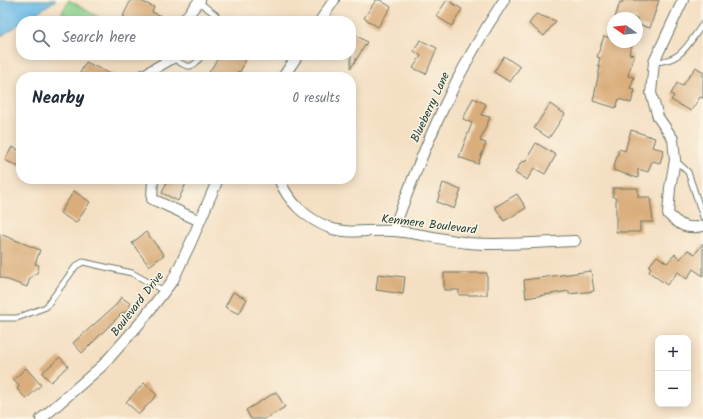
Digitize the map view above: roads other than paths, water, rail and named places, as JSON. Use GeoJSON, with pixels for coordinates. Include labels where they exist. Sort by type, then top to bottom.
{"type":"FeatureCollection","features":[{"type":"Feature","properties":{"kind":"street"},"geometry":{"type":"LineString","coordinates":[[323,16],[334,0]]}},
{"type":"Feature","properties":{"kind":"street","name":"Blueberry Lane"},"geometry":{"type":"LineString","coordinates":[[393,231],[415,172],[449,92],[483,31],[504,0]]}},
{"type":"Feature","properties":{"kind":"street"},"geometry":{"type":"LineString","coordinates":[[683,0],[654,62],[651,93],[658,117],[673,139],[675,160],[670,188],[668,214],[679,225],[694,229],[703,226]]}},
{"type":"Feature","properties":{"kind":"street"},"geometry":{"type":"LineString","coordinates":[[187,16],[200,1]]}},
{"type":"Feature","properties":{"kind":"street"},"geometry":{"type":"LineString","coordinates":[[148,72],[168,60]]}},
{"type":"Feature","properties":{"kind":"street"},"geometry":{"type":"LineString","coordinates":[[286,72],[295,60]]}},
{"type":"Feature","properties":{"kind":"street"},"geometry":{"type":"LineString","coordinates":[[153,184],[152,199],[200,221]]}},
{"type":"Feature","properties":{"kind":"street","name":"Boulevard Drive"},"geometry":{"type":"LineString","coordinates":[[41,419],[103,365],[140,323],[173,280],[184,259],[216,184]]}},
{"type":"Feature","properties":{"kind":"street","name":"Kenmere Boulevard"},"geometry":{"type":"LineString","coordinates":[[282,184],[287,195],[296,206],[322,224],[343,230],[393,231],[468,243],[575,241]]}},
{"type":"Feature","properties":{"kind":"lane"},"geometry":{"type":"LineString","coordinates":[[200,1],[216,16]]}},
{"type":"Feature","properties":{"kind":"lane"},"geometry":{"type":"LineString","coordinates":[[654,62],[667,62],[679,56],[703,24]]}},
{"type":"Feature","properties":{"kind":"lane"},"geometry":{"type":"LineString","coordinates":[[177,60],[183,65],[189,67],[197,64],[199,60]]}},
{"type":"Feature","properties":{"kind":"lane"},"geometry":{"type":"LineString","coordinates":[[675,160],[688,172],[703,217]]}},
{"type":"Feature","properties":{"kind":"lane"},"geometry":{"type":"LineString","coordinates":[[0,318],[17,318],[46,307],[76,266],[83,262],[132,273],[164,291]]}},
{"type":"Feature","properties":{"kind":"water"},"geometry":{"type":"Polygon","coordinates":[[[0,0],[56,0],[32,16],[16,16],[16,26],[0,37],[0,0]]]}}]}
